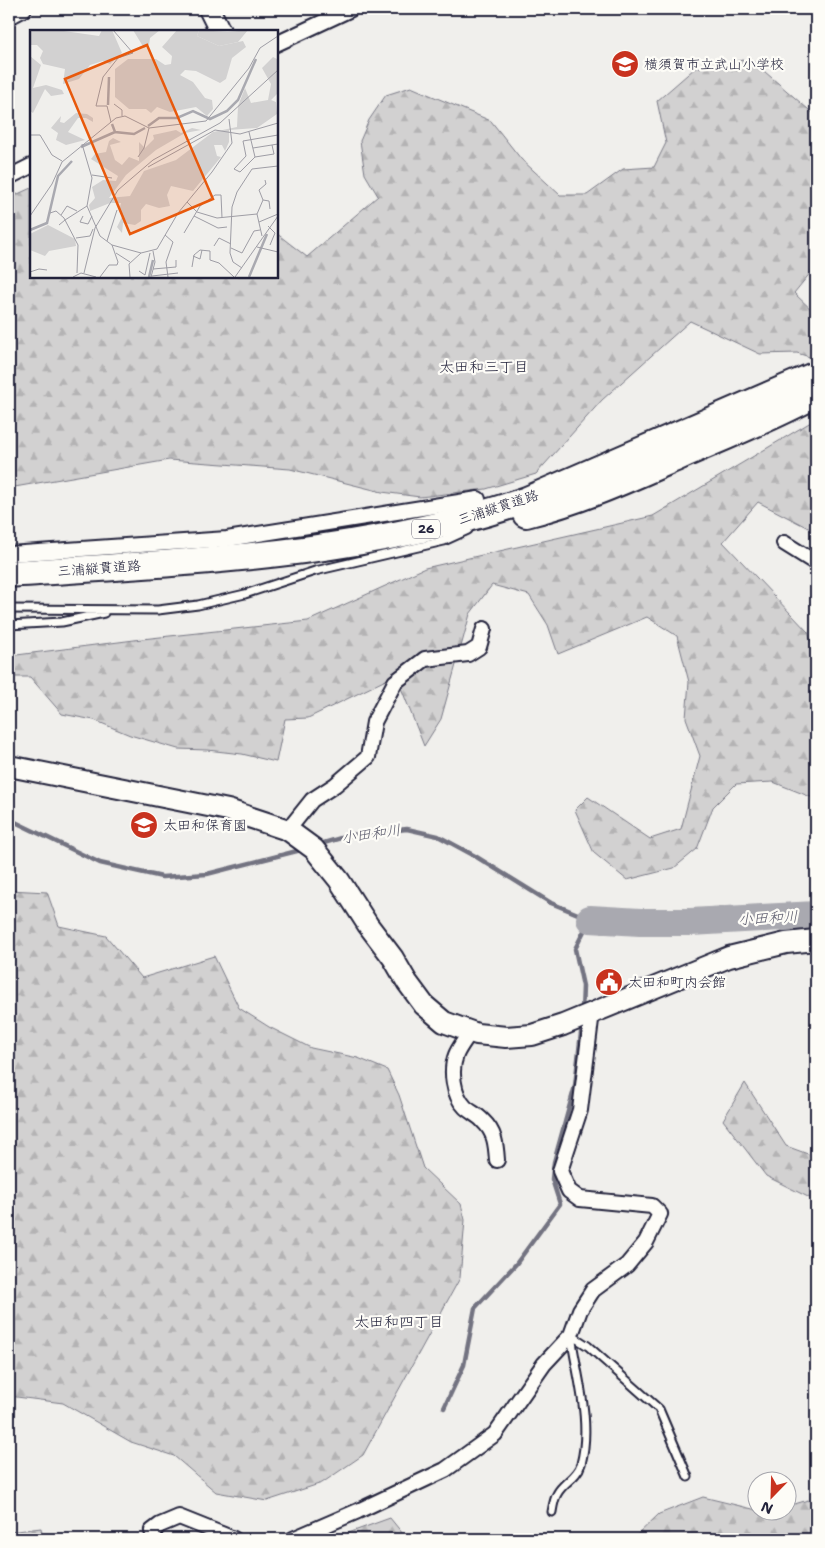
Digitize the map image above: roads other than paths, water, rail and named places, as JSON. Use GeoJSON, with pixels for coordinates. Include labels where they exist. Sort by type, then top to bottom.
{"type":"FeatureCollection","features":[{"type":"Feature","properties":{"kind":"highway","name":"三浦縦貫道路"},"geometry":{"type":"LineString","coordinates":[[9,574],[271,555],[369,540],[444,524],[488,513],[528,500],[816,375]]}},
{"type":"Feature","properties":{"kind":"highway","name":"三浦縦貫道路"},"geometry":{"type":"LineString","coordinates":[[9,583],[272,564],[369,549],[480,525],[550,508],[594,494],[775,416],[816,394]]}},
{"type":"Feature","properties":{"kind":"street"},"geometry":{"type":"LineString","coordinates":[[9,17],[24,9]]}},
{"type":"Feature","properties":{"kind":"street"},"geometry":{"type":"LineString","coordinates":[[209,9],[220,30]]}},
{"type":"Feature","properties":{"kind":"street"},"geometry":{"type":"LineString","coordinates":[[278,43],[351,9]]}},
{"type":"Feature","properties":{"kind":"street"},"geometry":{"type":"LineString","coordinates":[[9,177],[30,166]]}},
{"type":"Feature","properties":{"kind":"street"},"geometry":{"type":"LineString","coordinates":[[9,554],[227,539],[478,498]]}},
{"type":"Feature","properties":{"kind":"street"},"geometry":{"type":"LineString","coordinates":[[784,543],[816,563]]}},
{"type":"Feature","properties":{"kind":"street"},"geometry":{"type":"LineString","coordinates":[[288,830],[312,800],[335,785],[368,758],[374,722],[395,682],[425,659],[468,654],[479,647],[484,629]]}},
{"type":"Feature","properties":{"kind":"street"},"geometry":{"type":"LineString","coordinates":[[9,766],[228,810],[288,830],[314,849],[339,880],[407,982],[424,1004],[444,1022],[477,1034],[506,1037],[532,1035],[729,957],[786,943],[816,940]]}},
{"type":"Feature","properties":{"kind":"street"},"geometry":{"type":"LineString","coordinates":[[293,1539],[445,1470],[482,1445],[495,1434],[544,1364],[571,1335],[580,1310],[593,1290],[627,1266],[646,1242],[660,1214],[652,1206],[580,1199],[569,1191],[560,1171],[580,1110],[592,1012]]}},
{"type":"Feature","properties":{"kind":"street"},"geometry":{"type":"LineString","coordinates":[[470,1032],[456,1054],[454,1084],[456,1093],[464,1107],[484,1121],[492,1132],[496,1143],[497,1160]]}},
{"type":"Feature","properties":{"kind":"street"},"geometry":{"type":"LineString","coordinates":[[155,1539],[152,1531],[160,1525],[180,1517],[234,1539]]}},
{"type":"Feature","properties":{"kind":"lane"},"geometry":{"type":"LineString","coordinates":[[9,609],[158,610],[198,605],[315,571],[444,541],[480,525]]}},
{"type":"Feature","properties":{"kind":"lane"},"geometry":{"type":"LineString","coordinates":[[9,625],[62,622],[116,610]]}},
{"type":"Feature","properties":{"kind":"lane"},"geometry":{"type":"LineString","coordinates":[[571,1335],[588,1346],[659,1409],[688,1477]]}},
{"type":"Feature","properties":{"kind":"lane"},"geometry":{"type":"LineString","coordinates":[[552,1512],[558,1492],[575,1475],[580,1465],[584,1436],[585,1417],[571,1335]]}},
{"type":"Feature","properties":{"kind":"waterway","name":"小田和川"},"geometry":{"type":"LineString","coordinates":[[9,819],[100,863],[162,877],[207,874],[305,849]]}},
{"type":"Feature","properties":{"kind":"waterway","name":"小田和川"},"geometry":{"type":"LineString","coordinates":[[317,845],[351,835],[407,829],[438,836],[475,856],[551,903],[590,919],[575,949],[583,986],[582,1012]]}},
{"type":"Feature","properties":{"kind":"waterway","name":"小田和川"},"geometry":{"type":"LineString","coordinates":[[590,919],[640,922],[691,922],[816,915]]}},
{"type":"Feature","properties":{"kind":"waterway"},"geometry":{"type":"LineString","coordinates":[[444,1408],[464,1365],[475,1308],[516,1264],[560,1204],[552,1179],[554,1162],[575,1086],[582,1024]]}},
{"type":"Feature","properties":{"kind":"place","name":"横須賀市立武山小学校"},"geometry":{"type":"Point","coordinates":[625,64]}},
{"type":"Feature","properties":{"kind":"place","name":"太田和保育園"},"geometry":{"type":"Point","coordinates":[144,825]}},
{"type":"Feature","properties":{"kind":"place","name":"太田和町内会館"},"geometry":{"type":"Point","coordinates":[609,982]}},
{"type":"Feature","properties":{"kind":"district","name":"太田和三丁目"},"geometry":{"type":"Point","coordinates":[484,367]}},
{"type":"Feature","properties":{"kind":"district","name":"太田和四丁目"},"geometry":{"type":"Point","coordinates":[399,1322]}}]}
